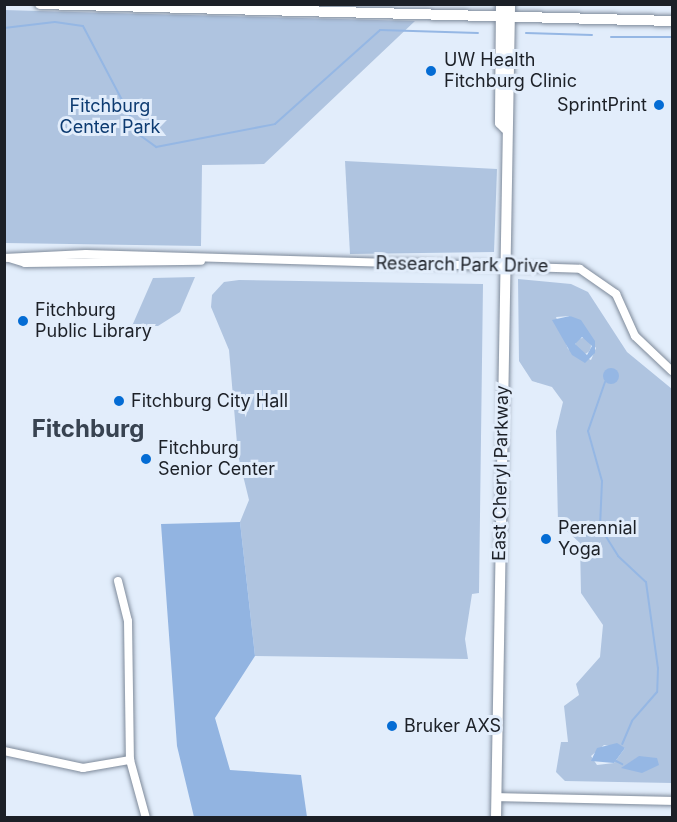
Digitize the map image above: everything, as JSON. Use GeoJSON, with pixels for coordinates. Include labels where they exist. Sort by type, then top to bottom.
{"type":"FeatureCollection","features":[{"type":"Feature","properties":{"kind":"street"},"geometry":{"type":"LineString","coordinates":[[40,4],[672,21]]}},
{"type":"Feature","properties":{"kind":"street","name":"East Cheryl Parkway"},"geometry":{"type":"LineString","coordinates":[[495,818],[506,129],[512,122],[505,17],[501,4]]}},
{"type":"Feature","properties":{"kind":"street","name":"East Cheryl Parkway"},"geometry":{"type":"LineString","coordinates":[[505,17],[510,4]]}},
{"type":"Feature","properties":{"kind":"street","name":"Research Park Drive"},"geometry":{"type":"LineString","coordinates":[[7,258],[25,263],[201,261],[505,265],[580,269],[602,279],[616,294],[635,336],[672,371]]}},
{"type":"Feature","properties":{"kind":"street"},"geometry":{"type":"LineString","coordinates":[[118,581],[128,621],[130,760],[146,818]]}},
{"type":"Feature","properties":{"kind":"street"},"geometry":{"type":"LineString","coordinates":[[4,751],[82,768],[130,760]]}},
{"type":"Feature","properties":{"kind":"street"},"geometry":{"type":"LineString","coordinates":[[496,797],[672,801]]}},
{"type":"Feature","properties":{"kind":"green space","name":"Fitchburg Center Park"},"geometry":{"type":"Polygon","coordinates":[[[4,10],[415,21],[264,164],[202,165],[201,246],[5,243],[4,10]]]}},
{"type":"Feature","properties":{"kind":"green space"},"geometry":{"type":"Polygon","coordinates":[[[345,161],[497,169],[494,252],[350,254],[345,161]]]}},
{"type":"Feature","properties":{"kind":"green space"},"geometry":{"type":"Polygon","coordinates":[[[195,277],[180,312],[158,326],[132,326],[153,278],[195,277]]]}},
{"type":"Feature","properties":{"kind":"green space"},"geometry":{"type":"Polygon","coordinates":[[[518,279],[571,284],[588,292],[627,352],[672,389],[672,783],[565,781],[556,772],[561,742],[568,742],[564,706],[579,695],[576,684],[600,657],[603,625],[581,593],[580,543],[558,523],[556,431],[563,402],[552,387],[532,381],[519,361],[518,279]],[[570,316],[556,317],[568,349],[591,360],[596,348],[570,316]],[[604,745],[591,756],[597,765],[614,763],[625,748],[604,745]]]}},
{"type":"Feature","properties":{"kind":"green space"},"geometry":{"type":"Polygon","coordinates":[[[239,280],[483,284],[479,593],[472,594],[465,639],[468,659],[255,656],[240,522],[249,500],[238,455],[229,350],[211,307],[212,295],[224,282],[239,280]]]}},
{"type":"Feature","properties":{"kind":"green space"},"geometry":{"type":"Polygon","coordinates":[[[580,338],[586,338],[591,346],[589,352],[580,354],[575,349],[575,343],[580,338]]]}},
{"type":"Feature","properties":{"kind":"green space"},"geometry":{"type":"Polygon","coordinates":[[[529,816],[620,817],[525,817],[529,816]]]}},
{"type":"Feature","properties":{"kind":"shaded area"},"geometry":{"type":"Polygon","coordinates":[[[570,316],[581,320],[595,341],[595,353],[585,363],[572,355],[552,320],[570,316]],[[582,337],[575,344],[587,355],[592,346],[582,337]]]}},
{"type":"Feature","properties":{"kind":"shaded area"},"geometry":{"type":"Polygon","coordinates":[[[611,368],[619,376],[611,384],[603,376],[611,368]]]}},
{"type":"Feature","properties":{"kind":"shaded area"},"geometry":{"type":"Polygon","coordinates":[[[240,522],[255,656],[215,718],[230,770],[301,775],[307,817],[194,817],[177,746],[161,524],[240,522]]]}},
{"type":"Feature","properties":{"kind":"shaded area"},"geometry":{"type":"Polygon","coordinates":[[[617,743],[625,748],[614,763],[591,761],[597,748],[617,743]]]}},
{"type":"Feature","properties":{"kind":"shaded area"},"geometry":{"type":"Polygon","coordinates":[[[639,756],[657,758],[659,765],[642,773],[621,768],[639,756]]]}},
{"type":"Feature","properties":{"kind":"waterway"},"geometry":{"type":"LineString","coordinates":[[4,28],[55,22],[83,26],[141,136],[156,147],[275,124],[380,30],[478,33]]}},
{"type":"Feature","properties":{"kind":"waterway"},"geometry":{"type":"LineString","coordinates":[[526,33],[592,35]]}},
{"type":"Feature","properties":{"kind":"waterway"},"geometry":{"type":"LineString","coordinates":[[611,37],[672,37]]}},
{"type":"Feature","properties":{"kind":"waterway"},"geometry":{"type":"LineString","coordinates":[[605,382],[588,431],[602,481],[600,527],[618,556],[646,582],[658,668],[657,692],[632,721],[622,744]]}},
{"type":"Feature","properties":{"kind":"waterway"},"geometry":{"type":"LineString","coordinates":[[616,761],[622,764]]}},
{"type":"Feature","properties":{"kind":"place","name":"UW Health Fitchburg Clinic"},"geometry":{"type":"Point","coordinates":[431,71]}},
{"type":"Feature","properties":{"kind":"place","name":"SprintPrint"},"geometry":{"type":"Point","coordinates":[659,105]}},
{"type":"Feature","properties":{"kind":"place","name":"Fitchburg Public Library"},"geometry":{"type":"Point","coordinates":[23,321]}},
{"type":"Feature","properties":{"kind":"place","name":"Fitchburg City Hall"},"geometry":{"type":"Point","coordinates":[119,401]}},
{"type":"Feature","properties":{"kind":"place","name":"Fitchburg Senior Center"},"geometry":{"type":"Point","coordinates":[146,459]}},
{"type":"Feature","properties":{"kind":"place","name":"Perennial Yoga"},"geometry":{"type":"Point","coordinates":[546,539]}},
{"type":"Feature","properties":{"kind":"place","name":"Bruker AXS"},"geometry":{"type":"Point","coordinates":[392,726]}},
{"type":"Feature","properties":{"kind":"district","name":"Fitchburg"},"geometry":{"type":"Point","coordinates":[88,429]}}]}
